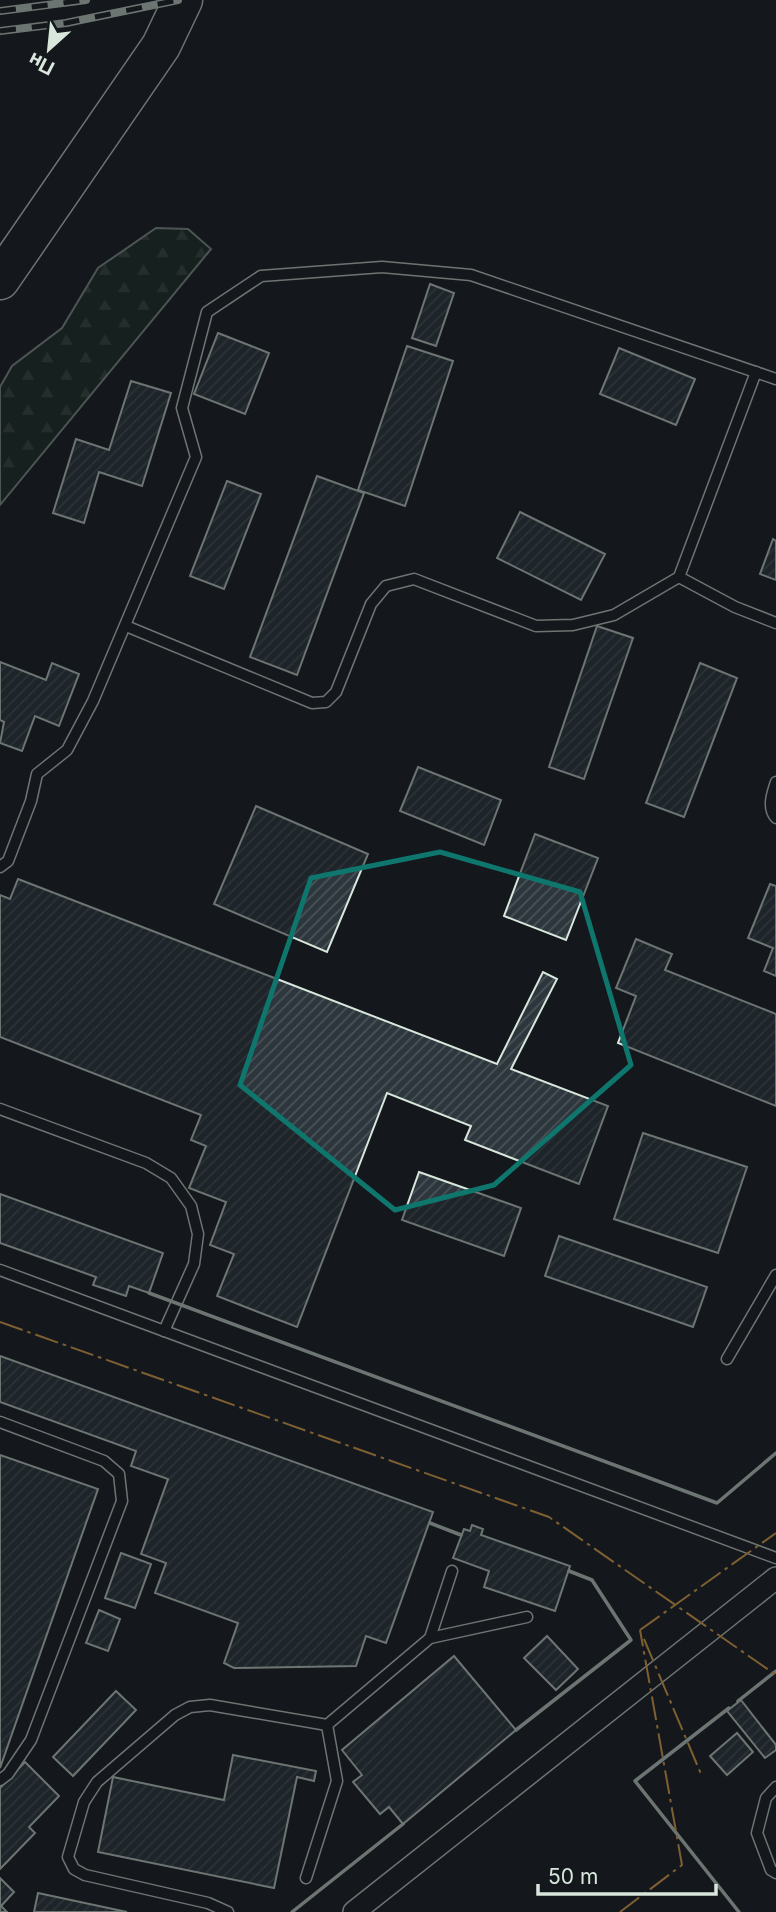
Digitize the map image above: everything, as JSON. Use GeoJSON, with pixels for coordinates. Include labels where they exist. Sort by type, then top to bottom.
{"type":"FeatureCollection","features":[{"type":"Feature","properties":{"kind":"highway"},"geometry":{"type":"LineString","coordinates":[[0,280],[161,46],[183,0]]}},
{"type":"Feature","properties":{"kind":"street"},"geometry":{"type":"LineString","coordinates":[[354,1912],[776,1578]]}},
{"type":"Feature","properties":{"kind":"lane"},"geometry":{"type":"LineString","coordinates":[[0,867],[8,861],[31,801],[37,774],[67,750],[126,626],[196,457],[182,408],[207,312],[261,276],[382,267],[471,275],[776,379]]}},
{"type":"Feature","properties":{"kind":"lane"},"geometry":{"type":"LineString","coordinates":[[126,626],[312,703],[326,702],[336,692],[371,604],[386,586],[414,579],[536,626],[573,625],[614,615],[679,577],[755,372]]}},
{"type":"Feature","properties":{"kind":"lane"},"geometry":{"type":"LineString","coordinates":[[679,577],[735,607],[776,623]]}},
{"type":"Feature","properties":{"kind":"lane"},"geometry":{"type":"LineString","coordinates":[[776,782],[771,797],[772,813],[776,818]]}},
{"type":"Feature","properties":{"kind":"lane"},"geometry":{"type":"LineString","coordinates":[[0,1109],[146,1163],[171,1178],[191,1206],[198,1234],[194,1264],[164,1331]]}},
{"type":"Feature","properties":{"kind":"lane"},"geometry":{"type":"LineString","coordinates":[[0,1271],[776,1558]]}},
{"type":"Feature","properties":{"kind":"lane"},"geometry":{"type":"LineString","coordinates":[[727,1359],[776,1275]]}},
{"type":"Feature","properties":{"kind":"lane"},"geometry":{"type":"LineString","coordinates":[[0,1422],[104,1461],[119,1474],[122,1501],[31,1740],[8,1774],[0,1780]]}},
{"type":"Feature","properties":{"kind":"lane"},"geometry":{"type":"LineString","coordinates":[[430,1638],[452,1572]]}},
{"type":"Feature","properties":{"kind":"lane"},"geometry":{"type":"LineString","coordinates":[[228,1912],[208,1903],[85,1875],[74,1869],[68,1857],[84,1802],[97,1782],[175,1715],[190,1707],[210,1705],[327,1725],[430,1638],[527,1617]]}},
{"type":"Feature","properties":{"kind":"lane"},"geometry":{"type":"LineString","coordinates":[[306,1878],[337,1781],[327,1725]]}},
{"type":"Feature","properties":{"kind":"lane"},"geometry":{"type":"LineString","coordinates":[[776,1787],[766,1798],[757,1833],[771,1870],[776,1873]]}},
{"type":"Feature","properties":{"kind":"highlighted area"},"geometry":{"type":"Polygon","coordinates":[[[440,852],[580,892],[631,1065],[494,1185],[395,1210],[240,1085],[311,878],[440,852]]]}},
{"type":"Feature","properties":{"kind":"green space"},"geometry":{"type":"Polygon","coordinates":[[[156,228],[188,229],[211,249],[0,505],[0,387],[12,366],[62,328],[98,268],[156,228]]]}},
{"type":"Feature","properties":{"kind":"building"},"geometry":{"type":"Polygon","coordinates":[[[430,284],[454,293],[436,346],[412,338],[430,284]]]}},
{"type":"Feature","properties":{"kind":"building"},"geometry":{"type":"Polygon","coordinates":[[[218,333],[269,353],[245,414],[194,394],[218,333]]]}},
{"type":"Feature","properties":{"kind":"building"},"geometry":{"type":"Polygon","coordinates":[[[407,346],[453,361],[405,506],[358,490],[407,346]]]}},
{"type":"Feature","properties":{"kind":"building"},"geometry":{"type":"Polygon","coordinates":[[[619,348],[695,379],[676,425],[600,394],[619,348]]]}},
{"type":"Feature","properties":{"kind":"building"},"geometry":{"type":"Polygon","coordinates":[[[131,381],[171,393],[142,486],[99,472],[84,523],[53,513],[76,439],[109,450],[131,381]]]}},
{"type":"Feature","properties":{"kind":"building"},"geometry":{"type":"Polygon","coordinates":[[[317,476],[364,493],[297,675],[250,657],[317,476]]]}},
{"type":"Feature","properties":{"kind":"building"},"geometry":{"type":"Polygon","coordinates":[[[227,481],[261,494],[224,589],[190,576],[227,481]]]}},
{"type":"Feature","properties":{"kind":"building"},"geometry":{"type":"Polygon","coordinates":[[[520,512],[605,554],[581,600],[497,558],[520,512]]]}},
{"type":"Feature","properties":{"kind":"building"},"geometry":{"type":"Polygon","coordinates":[[[773,539],[776,541],[776,580],[760,574],[773,539]]]}},
{"type":"Feature","properties":{"kind":"building"},"geometry":{"type":"Polygon","coordinates":[[[597,626],[633,638],[584,779],[549,767],[597,626]]]}},
{"type":"Feature","properties":{"kind":"building"},"geometry":{"type":"Polygon","coordinates":[[[0,662],[46,680],[52,663],[79,674],[59,726],[35,716],[22,751],[0,743],[4,722],[0,720],[0,662]]]}},
{"type":"Feature","properties":{"kind":"building"},"geometry":{"type":"Polygon","coordinates":[[[700,663],[737,678],[684,817],[646,803],[700,663]]]}},
{"type":"Feature","properties":{"kind":"building"},"geometry":{"type":"Polygon","coordinates":[[[418,767],[501,800],[484,845],[400,811],[418,767]]]}},
{"type":"Feature","properties":{"kind":"building"},"geometry":{"type":"Polygon","coordinates":[[[256,806],[368,854],[327,952],[214,904],[256,806]]]}},
{"type":"Feature","properties":{"kind":"building"},"geometry":{"type":"Polygon","coordinates":[[[535,834],[598,858],[566,940],[504,916],[535,834]]]}},
{"type":"Feature","properties":{"kind":"building"},"geometry":{"type":"Polygon","coordinates":[[[18,879],[497,1064],[543,972],[557,979],[511,1069],[608,1106],[579,1184],[465,1140],[471,1126],[387,1093],[297,1327],[217,1296],[234,1254],[210,1245],[226,1202],[189,1188],[206,1146],[191,1140],[201,1115],[0,1037],[0,895],[10,899],[18,879]]]}},
{"type":"Feature","properties":{"kind":"building"},"geometry":{"type":"Polygon","coordinates":[[[770,884],[776,886],[776,976],[764,971],[773,948],[748,938],[770,884]]]}},
{"type":"Feature","properties":{"kind":"building"},"geometry":{"type":"Polygon","coordinates":[[[636,939],[672,954],[665,970],[776,1014],[776,1106],[618,1043],[636,996],[616,988],[636,939]]]}},
{"type":"Feature","properties":{"kind":"building"},"geometry":{"type":"Polygon","coordinates":[[[643,1133],[747,1167],[718,1253],[614,1219],[643,1133]]]}},
{"type":"Feature","properties":{"kind":"building"},"geometry":{"type":"Polygon","coordinates":[[[419,1172],[521,1208],[504,1256],[402,1220],[419,1172]]]}},
{"type":"Feature","properties":{"kind":"building"},"geometry":{"type":"Polygon","coordinates":[[[0,1194],[163,1253],[149,1293],[129,1286],[126,1296],[93,1285],[96,1277],[0,1243],[0,1194]]]}},
{"type":"Feature","properties":{"kind":"building"},"geometry":{"type":"Polygon","coordinates":[[[559,1236],[707,1287],[693,1327],[545,1276],[559,1236]]]}},
{"type":"Feature","properties":{"kind":"building"},"geometry":{"type":"Polygon","coordinates":[[[0,1356],[433,1512],[386,1643],[366,1636],[356,1666],[234,1668],[224,1663],[238,1623],[155,1593],[166,1563],[141,1554],[168,1479],[131,1466],[136,1451],[0,1402],[0,1356]]]}},
{"type":"Feature","properties":{"kind":"building"},"geometry":{"type":"Polygon","coordinates":[[[0,1455],[98,1489],[0,1768],[0,1455]]]}},
{"type":"Feature","properties":{"kind":"building"},"geometry":{"type":"Polygon","coordinates":[[[472,1525],[483,1529],[481,1535],[570,1566],[555,1611],[484,1587],[489,1571],[453,1558],[464,1529],[470,1531],[472,1525]]]}},
{"type":"Feature","properties":{"kind":"building"},"geometry":{"type":"Polygon","coordinates":[[[121,1553],[151,1564],[135,1608],[105,1598],[121,1553]]]}},
{"type":"Feature","properties":{"kind":"building"},"geometry":{"type":"Polygon","coordinates":[[[99,1610],[120,1619],[108,1651],[86,1643],[99,1610]]]}},
{"type":"Feature","properties":{"kind":"building"},"geometry":{"type":"Polygon","coordinates":[[[547,1636],[578,1669],[556,1690],[524,1658],[547,1636]]]}},
{"type":"Feature","properties":{"kind":"building"},"geometry":{"type":"Polygon","coordinates":[[[454,1656],[516,1730],[403,1824],[389,1807],[380,1814],[353,1782],[362,1775],[342,1750],[454,1656]]]}},
{"type":"Feature","properties":{"kind":"building"},"geometry":{"type":"Polygon","coordinates":[[[116,1691],[136,1710],[73,1776],[53,1757],[116,1691]]]}},
{"type":"Feature","properties":{"kind":"building"},"geometry":{"type":"Polygon","coordinates":[[[741,1700],[776,1745],[776,1750],[765,1758],[727,1711],[741,1700]]]}},
{"type":"Feature","properties":{"kind":"building"},"geometry":{"type":"Polygon","coordinates":[[[737,1733],[753,1752],[727,1775],[710,1756],[737,1733]]]}},
{"type":"Feature","properties":{"kind":"building"},"geometry":{"type":"Polygon","coordinates":[[[233,1755],[316,1771],[314,1781],[297,1777],[274,1888],[98,1852],[113,1777],[224,1800],[233,1755]]]}},
{"type":"Feature","properties":{"kind":"building"},"geometry":{"type":"Polygon","coordinates":[[[25,1762],[59,1796],[29,1827],[35,1833],[0,1869],[0,1788],[25,1762]]]}},
{"type":"Feature","properties":{"kind":"building"},"geometry":{"type":"Polygon","coordinates":[[[0,1878],[14,1892],[1,1906],[7,1912],[0,1912],[0,1878]]]}},
{"type":"Feature","properties":{"kind":"building"},"geometry":{"type":"Polygon","coordinates":[[[38,1893],[127,1912],[34,1912],[38,1893]]]}},
{"type":"Feature","properties":{"kind":"railway"},"geometry":{"type":"LineString","coordinates":[[0,11],[86,0]]}},
{"type":"Feature","properties":{"kind":"railway"},"geometry":{"type":"LineString","coordinates":[[0,31],[66,23],[178,0]]}},
{"type":"Feature","properties":{"kind":"wall"},"geometry":{"type":"LineString","coordinates":[[149,1293],[717,1503],[776,1453]]}},
{"type":"Feature","properties":{"kind":"wall"},"geometry":{"type":"LineString","coordinates":[[430,1523],[461,1535]]}},
{"type":"Feature","properties":{"kind":"wall"},"geometry":{"type":"LineString","coordinates":[[516,1730],[631,1640],[592,1580],[569,1571]]}},
{"type":"Feature","properties":{"kind":"wall"},"geometry":{"type":"LineString","coordinates":[[738,1701],[776,1671]]}},
{"type":"Feature","properties":{"kind":"wall"},"geometry":{"type":"LineString","coordinates":[[729,1708],[635,1781],[739,1912]]}},
{"type":"Feature","properties":{"kind":"wall"},"geometry":{"type":"LineString","coordinates":[[292,1912],[403,1824]]}},
{"type":"Feature","properties":{"kind":"power"},"geometry":{"type":"LineString","coordinates":[[0,1322],[549,1517],[776,1675]]}},
{"type":"Feature","properties":{"kind":"power"},"geometry":{"type":"LineString","coordinates":[[640,1630],[776,1533]]}},
{"type":"Feature","properties":{"kind":"power"},"geometry":{"type":"LineString","coordinates":[[620,1912],[682,1865],[640,1630]]}},
{"type":"Feature","properties":{"kind":"power"},"geometry":{"type":"LineString","coordinates":[[644,1639],[701,1774]]}}]}
